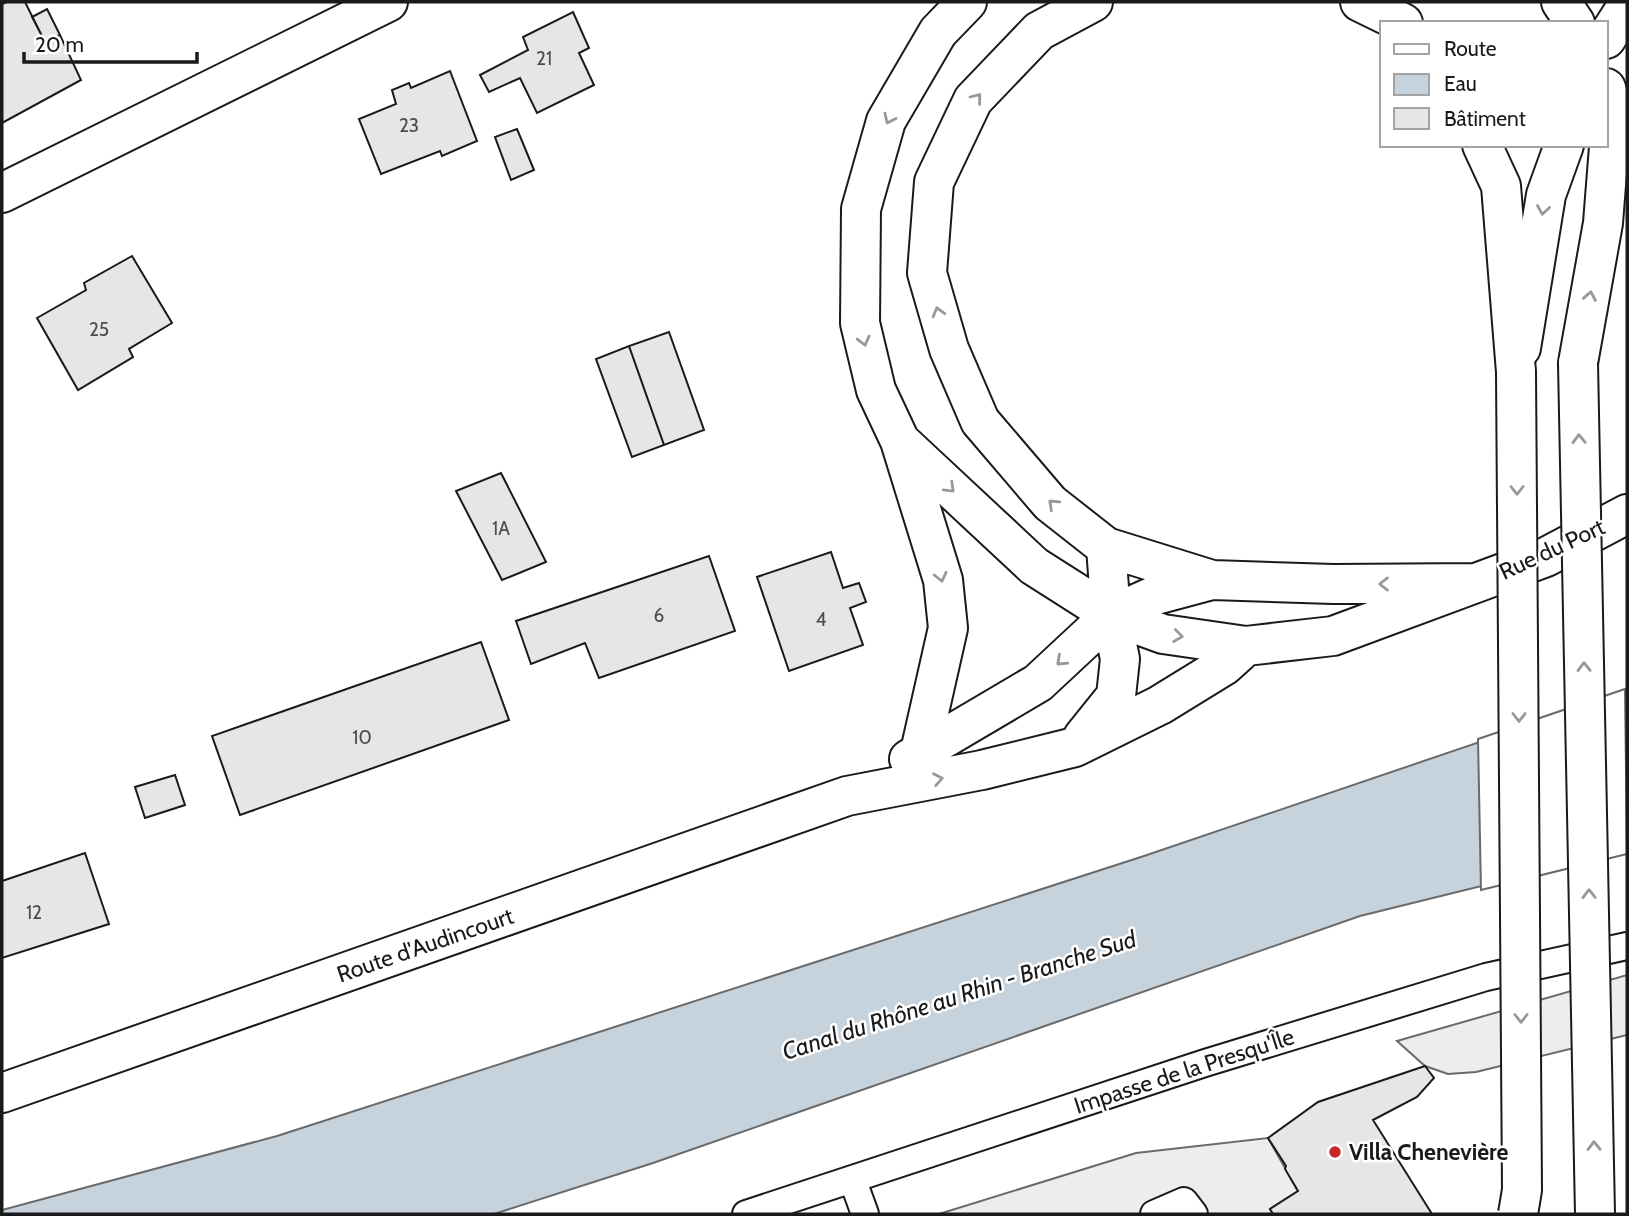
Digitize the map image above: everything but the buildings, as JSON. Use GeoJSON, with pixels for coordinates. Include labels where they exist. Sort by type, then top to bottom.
{"type":"FeatureCollection","features":[{"type":"Feature","properties":{"kind":"main road"},"geometry":{"type":"LineString","coordinates":[[2,193],[388,2]]}},
{"type":"Feature","properties":{"kind":"main road"},"geometry":{"type":"LineString","coordinates":[[920,752],[948,628],[943,580],[900,441],[876,390],[860,323],[861,209],[886,121],[938,32],[967,2]]}},
{"type":"Feature","properties":{"kind":"main road"},"geometry":{"type":"LineString","coordinates":[[1093,2],[1039,32],[973,100],[934,182],[927,274],[949,349],[979,421],[1050,503],[1106,547],[1212,580],[1333,584],[1476,583]]}},
{"type":"Feature","properties":{"kind":"main road"},"geometry":{"type":"LineString","coordinates":[[1360,2],[1399,21]]}},
{"type":"Feature","properties":{"kind":"main road"},"geometry":{"type":"LineString","coordinates":[[1561,2],[1574,21]]}},
{"type":"Feature","properties":{"kind":"main road"},"geometry":{"type":"LineString","coordinates":[[1608,36],[1627,6]]}},
{"type":"Feature","properties":{"kind":"main road"},"geometry":{"type":"LineString","coordinates":[[1608,50],[1627,45]]}},
{"type":"Feature","properties":{"kind":"main road"},"geometry":{"type":"LineString","coordinates":[[1595,1214],[1577,363],[1603,223],[1612,109],[1608,95]]}},
{"type":"Feature","properties":{"kind":"main road"},"geometry":{"type":"LineString","coordinates":[[1483,147],[1502,186],[1516,373],[1522,1176],[1518,1214]]}},
{"type":"Feature","properties":{"kind":"main road"},"geometry":{"type":"LineString","coordinates":[[1516,373],[1546,195],[1563,147]]}},
{"type":"Feature","properties":{"kind":"main road"},"geometry":{"type":"LineString","coordinates":[[1603,223],[1627,167]]}},
{"type":"Feature","properties":{"kind":"main road","name":"Rue du Port"},"geometry":{"type":"LineString","coordinates":[[900,441],[1034,566],[1111,615],[1163,634],[1246,646],[1333,636],[1546,557],[1627,514]]}},
{"type":"Feature","properties":{"kind":"main road"},"geometry":{"type":"LineString","coordinates":[[1075,747],[1115,696],[1120,659],[1111,615],[1106,547]]}},
{"type":"Feature","properties":{"kind":"main road"},"geometry":{"type":"LineString","coordinates":[[847,796],[1038,682],[1111,615],[1156,595],[1212,580]]}},
{"type":"Feature","properties":{"kind":"main road"},"geometry":{"type":"LineString","coordinates":[[847,796],[982,770],[1075,747],[1160,705],[1225,665],[1246,646]]}},
{"type":"Feature","properties":{"kind":"main road","name":"Route d'Audincourt"},"geometry":{"type":"LineString","coordinates":[[2,1093],[847,796]]}},
{"type":"Feature","properties":{"kind":"lane","name":"Impasse de la Presqu'Île"},"geometry":{"type":"LineString","coordinates":[[746,1214],[1205,1063],[1472,981],[1627,946]]}},
{"type":"Feature","properties":{"kind":"lane"},"geometry":{"type":"LineString","coordinates":[[853,1181],[866,1214]]}},
{"type":"Feature","properties":{"kind":"lane"},"geometry":{"type":"LineString","coordinates":[[1154,1214],[1184,1201],[1194,1214]]}},
{"type":"Feature","properties":{"kind":"shaded area"},"geometry":{"type":"Polygon","coordinates":[[[1627,975],[1627,1035],[1476,1072],[1448,1074],[1425,1066],[1397,1041],[1627,975]]]}},
{"type":"Feature","properties":{"kind":"shaded area"},"geometry":{"type":"Polygon","coordinates":[[[1268,1138],[1298,1191],[1270,1209],[1273,1214],[939,1214],[1136,1153],[1268,1138]]]}},
{"type":"Feature","properties":{"kind":"water","name":"Canal du Rhône au Rhin - Branche Sud"},"geometry":{"type":"Polygon","coordinates":[[[1627,692],[1627,850],[1360,916],[653,1163],[494,1214],[2,1214],[2,1210],[277,1136],[1141,857],[1627,692]]]}},
{"type":"Feature","properties":{"kind":"pier"},"geometry":{"type":"Polygon","coordinates":[[[1625,689],[1627,854],[1481,890],[1478,739],[1625,689]]]}},
{"type":"Feature","properties":{"kind":"place","name":"Villa Chenevière"},"geometry":{"type":"Point","coordinates":[1335,1152]}}]}
